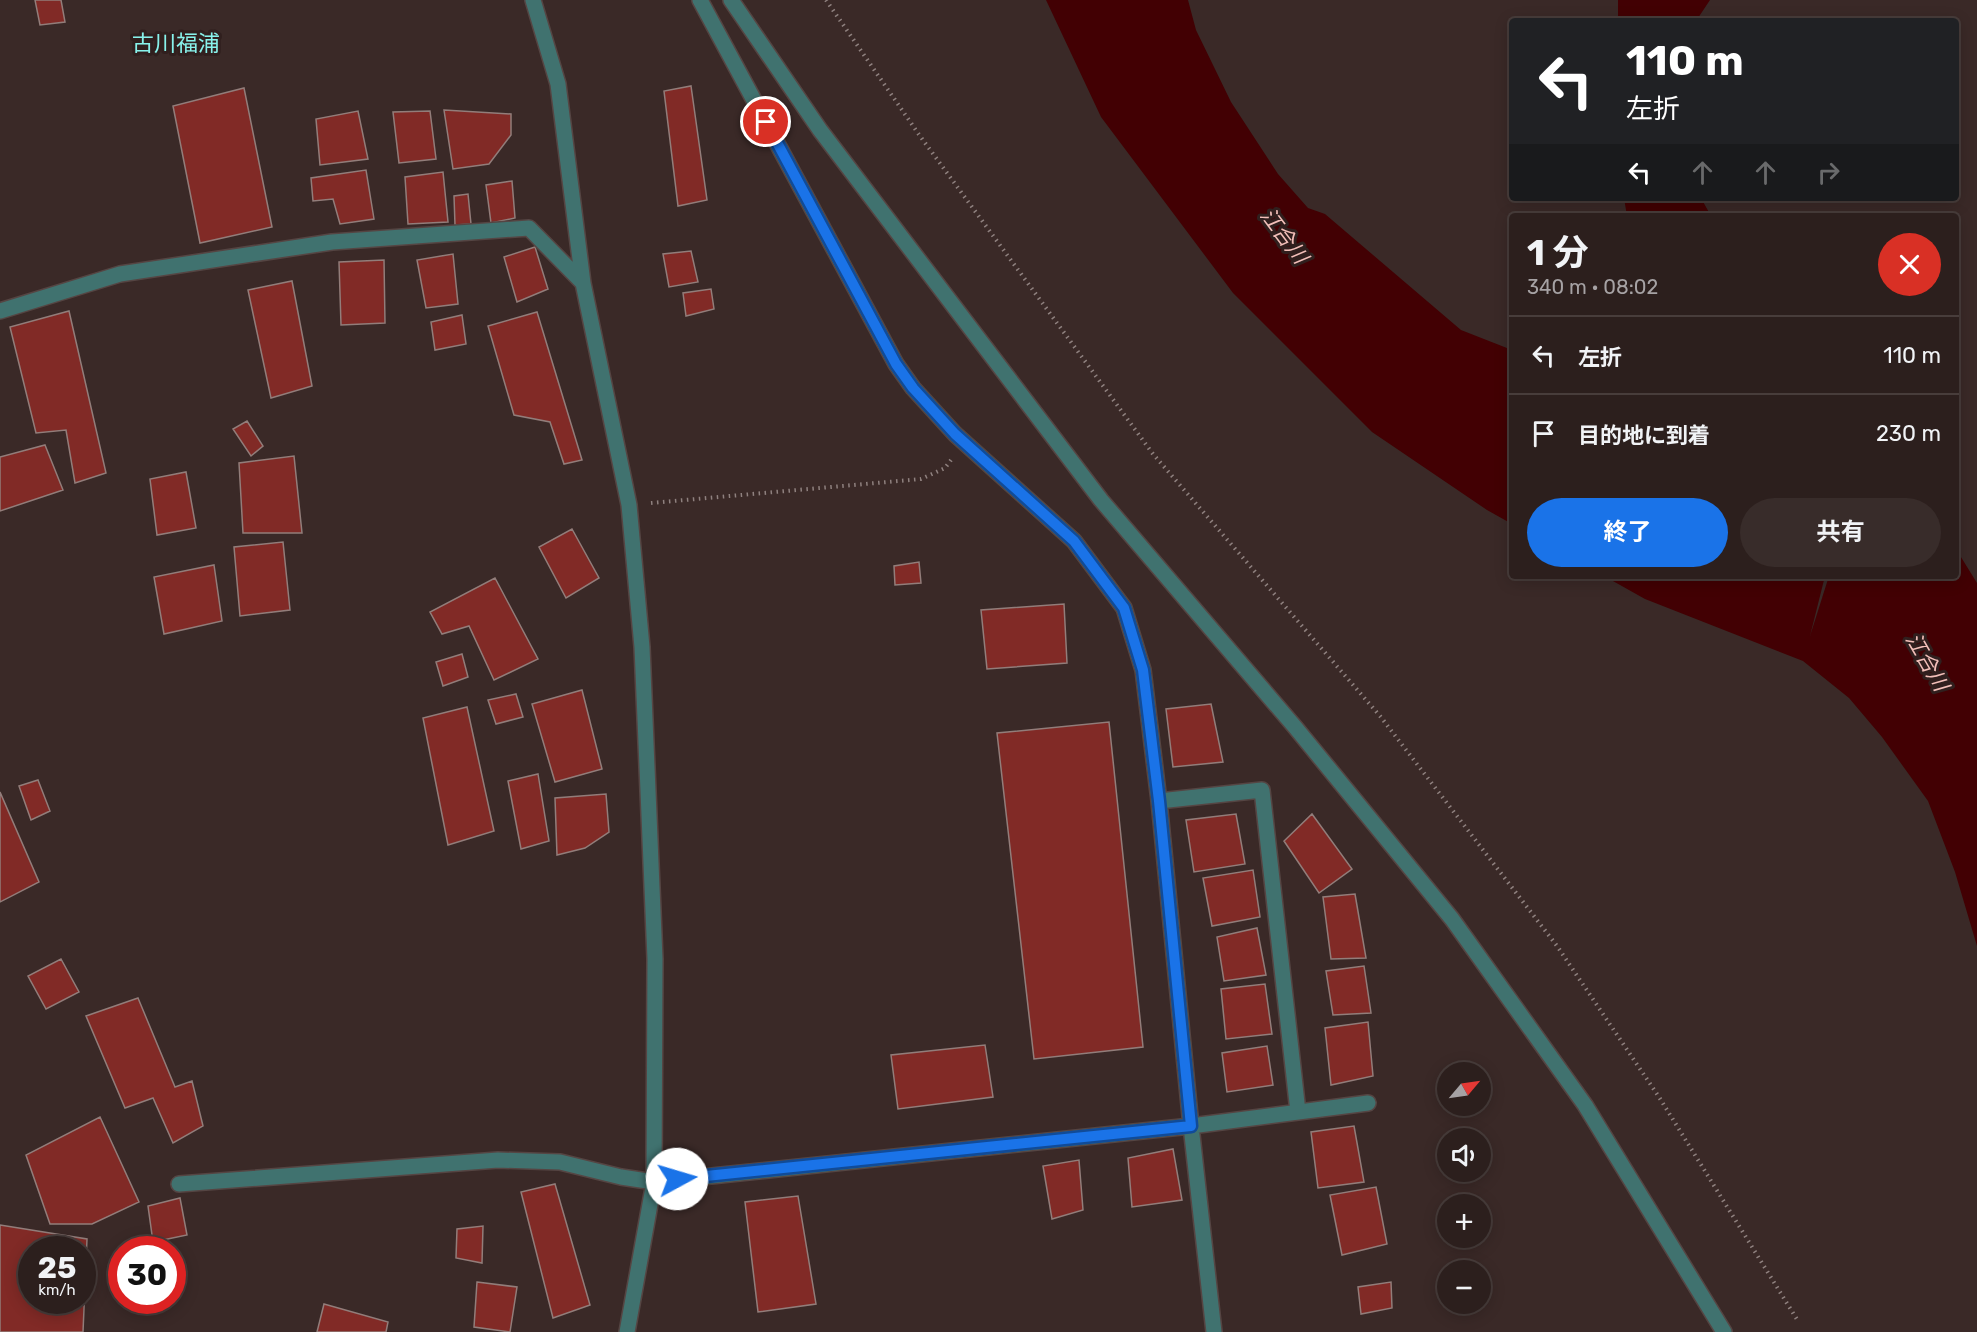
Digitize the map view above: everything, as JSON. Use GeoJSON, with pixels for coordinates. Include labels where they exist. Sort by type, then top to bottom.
{"type":"FeatureCollection","features":[{"type":"Feature","properties":{"kind":"street"},"geometry":{"type":"LineString","coordinates":[[533,0],[558,84],[583,283],[629,504],[642,647],[655,958],[654,1182],[627,1332]]}},
{"type":"Feature","properties":{"kind":"street"},"geometry":{"type":"LineString","coordinates":[[700,0],[896,364],[913,388],[955,434],[1074,541],[1124,608],[1143,670],[1159,801],[1214,1332]]}},
{"type":"Feature","properties":{"kind":"street"},"geometry":{"type":"LineString","coordinates":[[731,0],[820,130],[1101,500],[1295,727],[1452,919],[1585,1105],[1724,1332]]}},
{"type":"Feature","properties":{"kind":"street"},"geometry":{"type":"LineString","coordinates":[[0,311],[120,274],[332,243],[529,228],[583,283]]}},
{"type":"Feature","properties":{"kind":"street"},"geometry":{"type":"LineString","coordinates":[[1159,801],[1262,790],[1298,1112]]}},
{"type":"Feature","properties":{"kind":"street"},"geometry":{"type":"LineString","coordinates":[[179,1184],[498,1160],[560,1162],[621,1177],[654,1182],[1191,1126],[1368,1103]]}},
{"type":"Feature","properties":{"kind":"path"},"geometry":{"type":"LineString","coordinates":[[826,0],[920,136],[1153,454],[1380,716],[1557,946],[1659,1097],[1798,1322]]}},
{"type":"Feature","properties":{"kind":"path"},"geometry":{"type":"LineString","coordinates":[[629,504],[921,479],[945,468],[954,457],[955,434]]}},
{"type":"Feature","properties":{"kind":"water","name":"江合川"},"geometry":{"type":"Polygon","coordinates":[[[1046,0],[1188,0],[1196,30],[1231,102],[1278,174],[1308,208],[1325,214],[1461,330],[1509,349],[1509,522],[1487,510],[1372,432],[1233,293],[1101,117],[1046,0]]]}},
{"type":"Feature","properties":{"kind":"water"},"geometry":{"type":"Polygon","coordinates":[[[1618,0],[1710,0],[1698,18],[1618,18],[1618,0]]]}},
{"type":"Feature","properties":{"kind":"water"},"geometry":{"type":"Polygon","coordinates":[[[1624,201],[1703,201],[1709,213],[1626,213],[1624,201]]]}},
{"type":"Feature","properties":{"kind":"water","name":"江合川"},"geometry":{"type":"Polygon","coordinates":[[[1959,554],[1977,583],[1977,946],[1955,872],[1928,801],[1882,737],[1849,698],[1803,661],[1645,599],[1609,579],[1824,579],[1810,636],[1828,579],[1959,579],[1959,554]]]}},
{"type":"Feature","properties":{"kind":"building"},"geometry":{"type":"Polygon","coordinates":[[[35,0],[61,0],[65,22],[40,25],[35,0]]]}},
{"type":"Feature","properties":{"kind":"building"},"geometry":{"type":"Polygon","coordinates":[[[691,86],[707,200],[678,206],[664,91],[691,86]]]}},
{"type":"Feature","properties":{"kind":"building"},"geometry":{"type":"Polygon","coordinates":[[[244,88],[272,227],[200,243],[173,106],[244,88]]]}},
{"type":"Feature","properties":{"kind":"building"},"geometry":{"type":"Polygon","coordinates":[[[444,110],[511,114],[511,135],[489,164],[453,169],[444,110]]]}},
{"type":"Feature","properties":{"kind":"building"},"geometry":{"type":"Polygon","coordinates":[[[358,111],[368,159],[320,165],[316,119],[358,111]]]}},
{"type":"Feature","properties":{"kind":"building"},"geometry":{"type":"Polygon","coordinates":[[[430,111],[436,159],[399,163],[393,112],[430,111]]]}},
{"type":"Feature","properties":{"kind":"building"},"geometry":{"type":"Polygon","coordinates":[[[366,170],[374,219],[340,224],[333,199],[313,201],[311,178],[366,170]]]}},
{"type":"Feature","properties":{"kind":"building"},"geometry":{"type":"Polygon","coordinates":[[[443,172],[448,222],[408,224],[405,177],[443,172]]]}},
{"type":"Feature","properties":{"kind":"building"},"geometry":{"type":"Polygon","coordinates":[[[512,181],[515,218],[491,223],[486,185],[512,181]]]}},
{"type":"Feature","properties":{"kind":"building"},"geometry":{"type":"Polygon","coordinates":[[[468,194],[471,224],[455,225],[454,196],[468,194]]]}},
{"type":"Feature","properties":{"kind":"building"},"geometry":{"type":"Polygon","coordinates":[[[535,247],[548,289],[517,302],[504,257],[535,247]]]}},
{"type":"Feature","properties":{"kind":"building"},"geometry":{"type":"Polygon","coordinates":[[[691,251],[698,282],[669,287],[663,254],[691,251]]]}},
{"type":"Feature","properties":{"kind":"building"},"geometry":{"type":"Polygon","coordinates":[[[453,254],[458,304],[426,308],[417,260],[453,254]]]}},
{"type":"Feature","properties":{"kind":"building"},"geometry":{"type":"Polygon","coordinates":[[[384,260],[385,323],[341,325],[339,262],[384,260]]]}},
{"type":"Feature","properties":{"kind":"building"},"geometry":{"type":"Polygon","coordinates":[[[292,281],[312,386],[271,398],[248,290],[292,281]]]}},
{"type":"Feature","properties":{"kind":"building"},"geometry":{"type":"Polygon","coordinates":[[[711,289],[714,309],[686,316],[683,293],[711,289]]]}},
{"type":"Feature","properties":{"kind":"building"},"geometry":{"type":"Polygon","coordinates":[[[69,311],[106,473],[75,483],[66,430],[36,433],[10,327],[69,311]]]}},
{"type":"Feature","properties":{"kind":"building"},"geometry":{"type":"Polygon","coordinates":[[[537,312],[582,460],[564,464],[550,422],[514,415],[488,326],[537,312]]]}},
{"type":"Feature","properties":{"kind":"building"},"geometry":{"type":"Polygon","coordinates":[[[462,315],[466,344],[435,350],[431,322],[462,315]]]}},
{"type":"Feature","properties":{"kind":"building"},"geometry":{"type":"Polygon","coordinates":[[[247,421],[263,446],[251,456],[233,429],[247,421]]]}},
{"type":"Feature","properties":{"kind":"building"},"geometry":{"type":"Polygon","coordinates":[[[45,445],[63,490],[0,511],[0,457],[45,445]]]}},
{"type":"Feature","properties":{"kind":"building"},"geometry":{"type":"Polygon","coordinates":[[[294,456],[302,533],[243,533],[239,463],[294,456]]]}},
{"type":"Feature","properties":{"kind":"building"},"geometry":{"type":"Polygon","coordinates":[[[186,472],[196,528],[157,535],[150,479],[186,472]]]}},
{"type":"Feature","properties":{"kind":"building"},"geometry":{"type":"Polygon","coordinates":[[[572,529],[599,578],[566,598],[539,547],[572,529]]]}},
{"type":"Feature","properties":{"kind":"building"},"geometry":{"type":"Polygon","coordinates":[[[283,542],[290,610],[240,616],[234,547],[283,542]]]}},
{"type":"Feature","properties":{"kind":"building"},"geometry":{"type":"Polygon","coordinates":[[[919,562],[921,583],[895,585],[894,566],[919,562]]]}},
{"type":"Feature","properties":{"kind":"building"},"geometry":{"type":"Polygon","coordinates":[[[214,565],[222,621],[164,634],[154,577],[214,565]]]}},
{"type":"Feature","properties":{"kind":"building"},"geometry":{"type":"Polygon","coordinates":[[[495,578],[538,659],[494,680],[469,626],[442,634],[430,612],[495,578]]]}},
{"type":"Feature","properties":{"kind":"building"},"geometry":{"type":"Polygon","coordinates":[[[1064,604],[1067,663],[987,669],[981,610],[1064,604]]]}},
{"type":"Feature","properties":{"kind":"building"},"geometry":{"type":"Polygon","coordinates":[[[462,654],[468,677],[443,686],[436,662],[462,654]]]}},
{"type":"Feature","properties":{"kind":"building"},"geometry":{"type":"Polygon","coordinates":[[[582,690],[602,769],[555,782],[532,704],[582,690]]]}},
{"type":"Feature","properties":{"kind":"building"},"geometry":{"type":"Polygon","coordinates":[[[516,694],[523,717],[496,724],[488,700],[516,694]]]}},
{"type":"Feature","properties":{"kind":"building"},"geometry":{"type":"Polygon","coordinates":[[[1211,704],[1223,762],[1173,767],[1166,709],[1211,704]]]}},
{"type":"Feature","properties":{"kind":"building"},"geometry":{"type":"Polygon","coordinates":[[[467,707],[494,831],[448,845],[423,718],[467,707]]]}},
{"type":"Feature","properties":{"kind":"building"},"geometry":{"type":"Polygon","coordinates":[[[1109,722],[1143,1047],[1034,1059],[997,733],[1109,722]]]}},
{"type":"Feature","properties":{"kind":"building"},"geometry":{"type":"Polygon","coordinates":[[[538,774],[549,841],[521,849],[508,781],[538,774]]]}},
{"type":"Feature","properties":{"kind":"building"},"geometry":{"type":"Polygon","coordinates":[[[38,780],[50,811],[31,820],[19,786],[38,780]]]}},
{"type":"Feature","properties":{"kind":"building"},"geometry":{"type":"Polygon","coordinates":[[[0,792],[39,882],[0,902],[0,792]]]}},
{"type":"Feature","properties":{"kind":"building"},"geometry":{"type":"Polygon","coordinates":[[[606,794],[609,832],[585,848],[557,855],[555,798],[606,794]]]}},
{"type":"Feature","properties":{"kind":"building"},"geometry":{"type":"Polygon","coordinates":[[[1236,814],[1245,864],[1194,872],[1186,820],[1236,814]]]}},
{"type":"Feature","properties":{"kind":"building"},"geometry":{"type":"Polygon","coordinates":[[[1312,814],[1352,869],[1319,893],[1284,841],[1312,814]]]}},
{"type":"Feature","properties":{"kind":"building"},"geometry":{"type":"Polygon","coordinates":[[[1253,870],[1260,917],[1212,926],[1203,878],[1253,870]]]}},
{"type":"Feature","properties":{"kind":"building"},"geometry":{"type":"Polygon","coordinates":[[[1355,894],[1366,958],[1331,959],[1323,897],[1355,894]]]}},
{"type":"Feature","properties":{"kind":"building"},"geometry":{"type":"Polygon","coordinates":[[[1257,928],[1266,975],[1224,981],[1217,937],[1257,928]]]}},
{"type":"Feature","properties":{"kind":"building"},"geometry":{"type":"Polygon","coordinates":[[[61,959],[79,992],[46,1009],[28,976],[61,959]]]}},
{"type":"Feature","properties":{"kind":"building"},"geometry":{"type":"Polygon","coordinates":[[[1364,966],[1371,1013],[1333,1015],[1326,971],[1364,966]]]}},
{"type":"Feature","properties":{"kind":"building"},"geometry":{"type":"Polygon","coordinates":[[[1265,984],[1272,1034],[1226,1039],[1221,989],[1265,984]]]}},
{"type":"Feature","properties":{"kind":"building"},"geometry":{"type":"Polygon","coordinates":[[[138,998],[175,1087],[192,1081],[203,1126],[173,1143],[153,1098],[125,1108],[86,1016],[138,998]]]}},
{"type":"Feature","properties":{"kind":"building"},"geometry":{"type":"Polygon","coordinates":[[[1368,1022],[1373,1076],[1331,1085],[1325,1028],[1368,1022]]]}},
{"type":"Feature","properties":{"kind":"building"},"geometry":{"type":"Polygon","coordinates":[[[985,1045],[993,1097],[898,1109],[891,1055],[985,1045]]]}},
{"type":"Feature","properties":{"kind":"building"},"geometry":{"type":"Polygon","coordinates":[[[1267,1046],[1273,1085],[1227,1092],[1222,1053],[1267,1046]]]}},
{"type":"Feature","properties":{"kind":"building"},"geometry":{"type":"Polygon","coordinates":[[[100,1117],[139,1202],[92,1224],[50,1224],[26,1155],[100,1117]]]}},
{"type":"Feature","properties":{"kind":"building"},"geometry":{"type":"Polygon","coordinates":[[[1354,1126],[1364,1182],[1318,1188],[1311,1132],[1354,1126]]]}},
{"type":"Feature","properties":{"kind":"building"},"geometry":{"type":"Polygon","coordinates":[[[1173,1149],[1182,1200],[1132,1207],[1128,1158],[1173,1149]]]}},
{"type":"Feature","properties":{"kind":"building"},"geometry":{"type":"Polygon","coordinates":[[[1079,1160],[1083,1210],[1052,1219],[1043,1166],[1079,1160]]]}},
{"type":"Feature","properties":{"kind":"building"},"geometry":{"type":"Polygon","coordinates":[[[555,1184],[590,1305],[553,1318],[521,1192],[555,1184]]]}},
{"type":"Feature","properties":{"kind":"building"},"geometry":{"type":"Polygon","coordinates":[[[1376,1187],[1387,1244],[1342,1255],[1330,1195],[1376,1187]]]}},
{"type":"Feature","properties":{"kind":"building"},"geometry":{"type":"Polygon","coordinates":[[[798,1196],[816,1304],[758,1312],[745,1202],[798,1196]]]}},
{"type":"Feature","properties":{"kind":"building"},"geometry":{"type":"Polygon","coordinates":[[[180,1198],[187,1235],[152,1236],[148,1206],[180,1198]]]}},
{"type":"Feature","properties":{"kind":"building"},"geometry":{"type":"Polygon","coordinates":[[[0,1225],[68,1236],[18,1236],[18,1314],[84,1314],[83,1332],[0,1332],[0,1225]]]}},
{"type":"Feature","properties":{"kind":"building"},"geometry":{"type":"Polygon","coordinates":[[[483,1226],[482,1263],[456,1258],[457,1229],[483,1226]]]}},
{"type":"Feature","properties":{"kind":"building"},"geometry":{"type":"Polygon","coordinates":[[[477,1282],[517,1287],[510,1332],[474,1327],[477,1282]]]}},
{"type":"Feature","properties":{"kind":"building"},"geometry":{"type":"Polygon","coordinates":[[[1391,1282],[1392,1308],[1361,1314],[1358,1287],[1391,1282]]]}},
{"type":"Feature","properties":{"kind":"building"},"geometry":{"type":"Polygon","coordinates":[[[324,1304],[388,1322],[386,1332],[317,1332],[324,1304]]]}},
{"type":"Feature","properties":{"kind":"district","name":"古川福浦"},"geometry":{"type":"Point","coordinates":[176,43]}},
{"type":"Feature","properties":{"kind":"route"},"geometry":{"type":"LineString","coordinates":[[677,1179],[1191,1126],[1159,801],[1143,670],[1124,608],[1074,541],[955,434],[913,388],[896,364],[766,122]]}}]}
